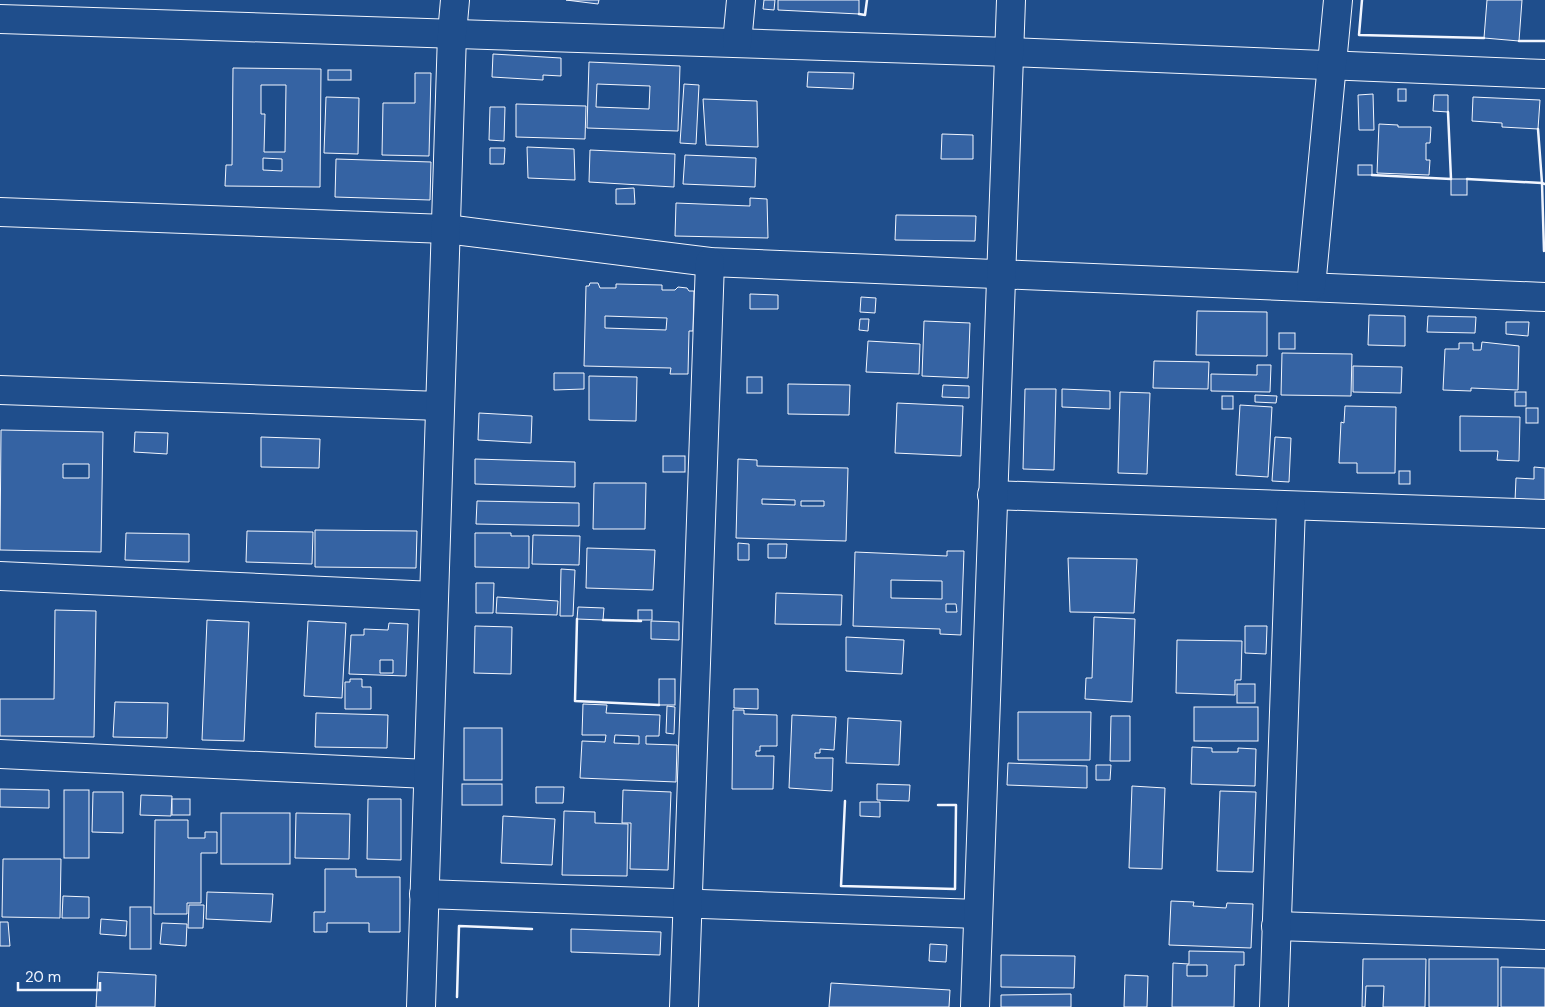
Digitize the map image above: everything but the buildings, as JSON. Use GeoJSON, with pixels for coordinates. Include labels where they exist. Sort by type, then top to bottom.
{"type":"FeatureCollection","features":[{"type":"Feature","properties":{"kind":"street"},"geometry":{"type":"LineString","coordinates":[[421,1007],[452,34],[455,0]]}},
{"type":"Feature","properties":{"kind":"street"},"geometry":{"type":"LineString","coordinates":[[737,42],[741,0]]}},
{"type":"Feature","properties":{"kind":"street"},"geometry":{"type":"LineString","coordinates":[[975,1007],[1011,0]]}},
{"type":"Feature","properties":{"kind":"street"},"geometry":{"type":"LineString","coordinates":[[1311,287],[1338,0]]}},
{"type":"Feature","properties":{"kind":"street"},"geometry":{"type":"LineString","coordinates":[[0,19],[737,42],[1545,74]]}},
{"type":"Feature","properties":{"kind":"street"},"geometry":{"type":"LineString","coordinates":[[0,212],[446,229],[710,262],[1545,297]]}},
{"type":"Feature","properties":{"kind":"street"},"geometry":{"type":"LineString","coordinates":[[684,1007],[710,262]]}},
{"type":"Feature","properties":{"kind":"street"},"geometry":{"type":"LineString","coordinates":[[0,390],[440,406]]}},
{"type":"Feature","properties":{"kind":"street"},"geometry":{"type":"LineString","coordinates":[[992,495],[1545,514]]}},
{"type":"Feature","properties":{"kind":"street"},"geometry":{"type":"LineString","coordinates":[[1274,1007],[1291,506]]}},
{"type":"Feature","properties":{"kind":"street"},"geometry":{"type":"LineString","coordinates":[[0,576],[434,596]]}},
{"type":"Feature","properties":{"kind":"street"},"geometry":{"type":"LineString","coordinates":[[0,754],[428,774]]}},
{"type":"Feature","properties":{"kind":"street"},"geometry":{"type":"LineString","coordinates":[[424,894],[978,914]]}},
{"type":"Feature","properties":{"kind":"street"},"geometry":{"type":"LineString","coordinates":[[1276,926],[1545,935]]}},
{"type":"Feature","properties":{"kind":"wall"},"geometry":{"type":"LineString","coordinates":[[859,14],[865,15],[867,0]]}},
{"type":"Feature","properties":{"kind":"wall"},"geometry":{"type":"LineString","coordinates":[[1362,0],[1359,35],[1484,38]]}},
{"type":"Feature","properties":{"kind":"wall"},"geometry":{"type":"LineString","coordinates":[[1519,41],[1545,41]]}},
{"type":"Feature","properties":{"kind":"wall"},"geometry":{"type":"LineString","coordinates":[[1372,175],[1451,179],[1448,112]]}},
{"type":"Feature","properties":{"kind":"wall"},"geometry":{"type":"LineString","coordinates":[[1467,179],[1542,183],[1538,129]]}},
{"type":"Feature","properties":{"kind":"wall"},"geometry":{"type":"LineString","coordinates":[[1544,251],[1542,183],[1545,184]]}},
{"type":"Feature","properties":{"kind":"wall"},"geometry":{"type":"LineString","coordinates":[[577,619],[575,701],[659,705]]}},
{"type":"Feature","properties":{"kind":"wall"},"geometry":{"type":"LineString","coordinates":[[603,620],[641,621]]}},
{"type":"Feature","properties":{"kind":"wall"},"geometry":{"type":"LineString","coordinates":[[845,801],[841,886],[955,889],[956,805],[938,805]]}},
{"type":"Feature","properties":{"kind":"wall"},"geometry":{"type":"LineString","coordinates":[[457,997],[459,926],[532,929]]}}]}
